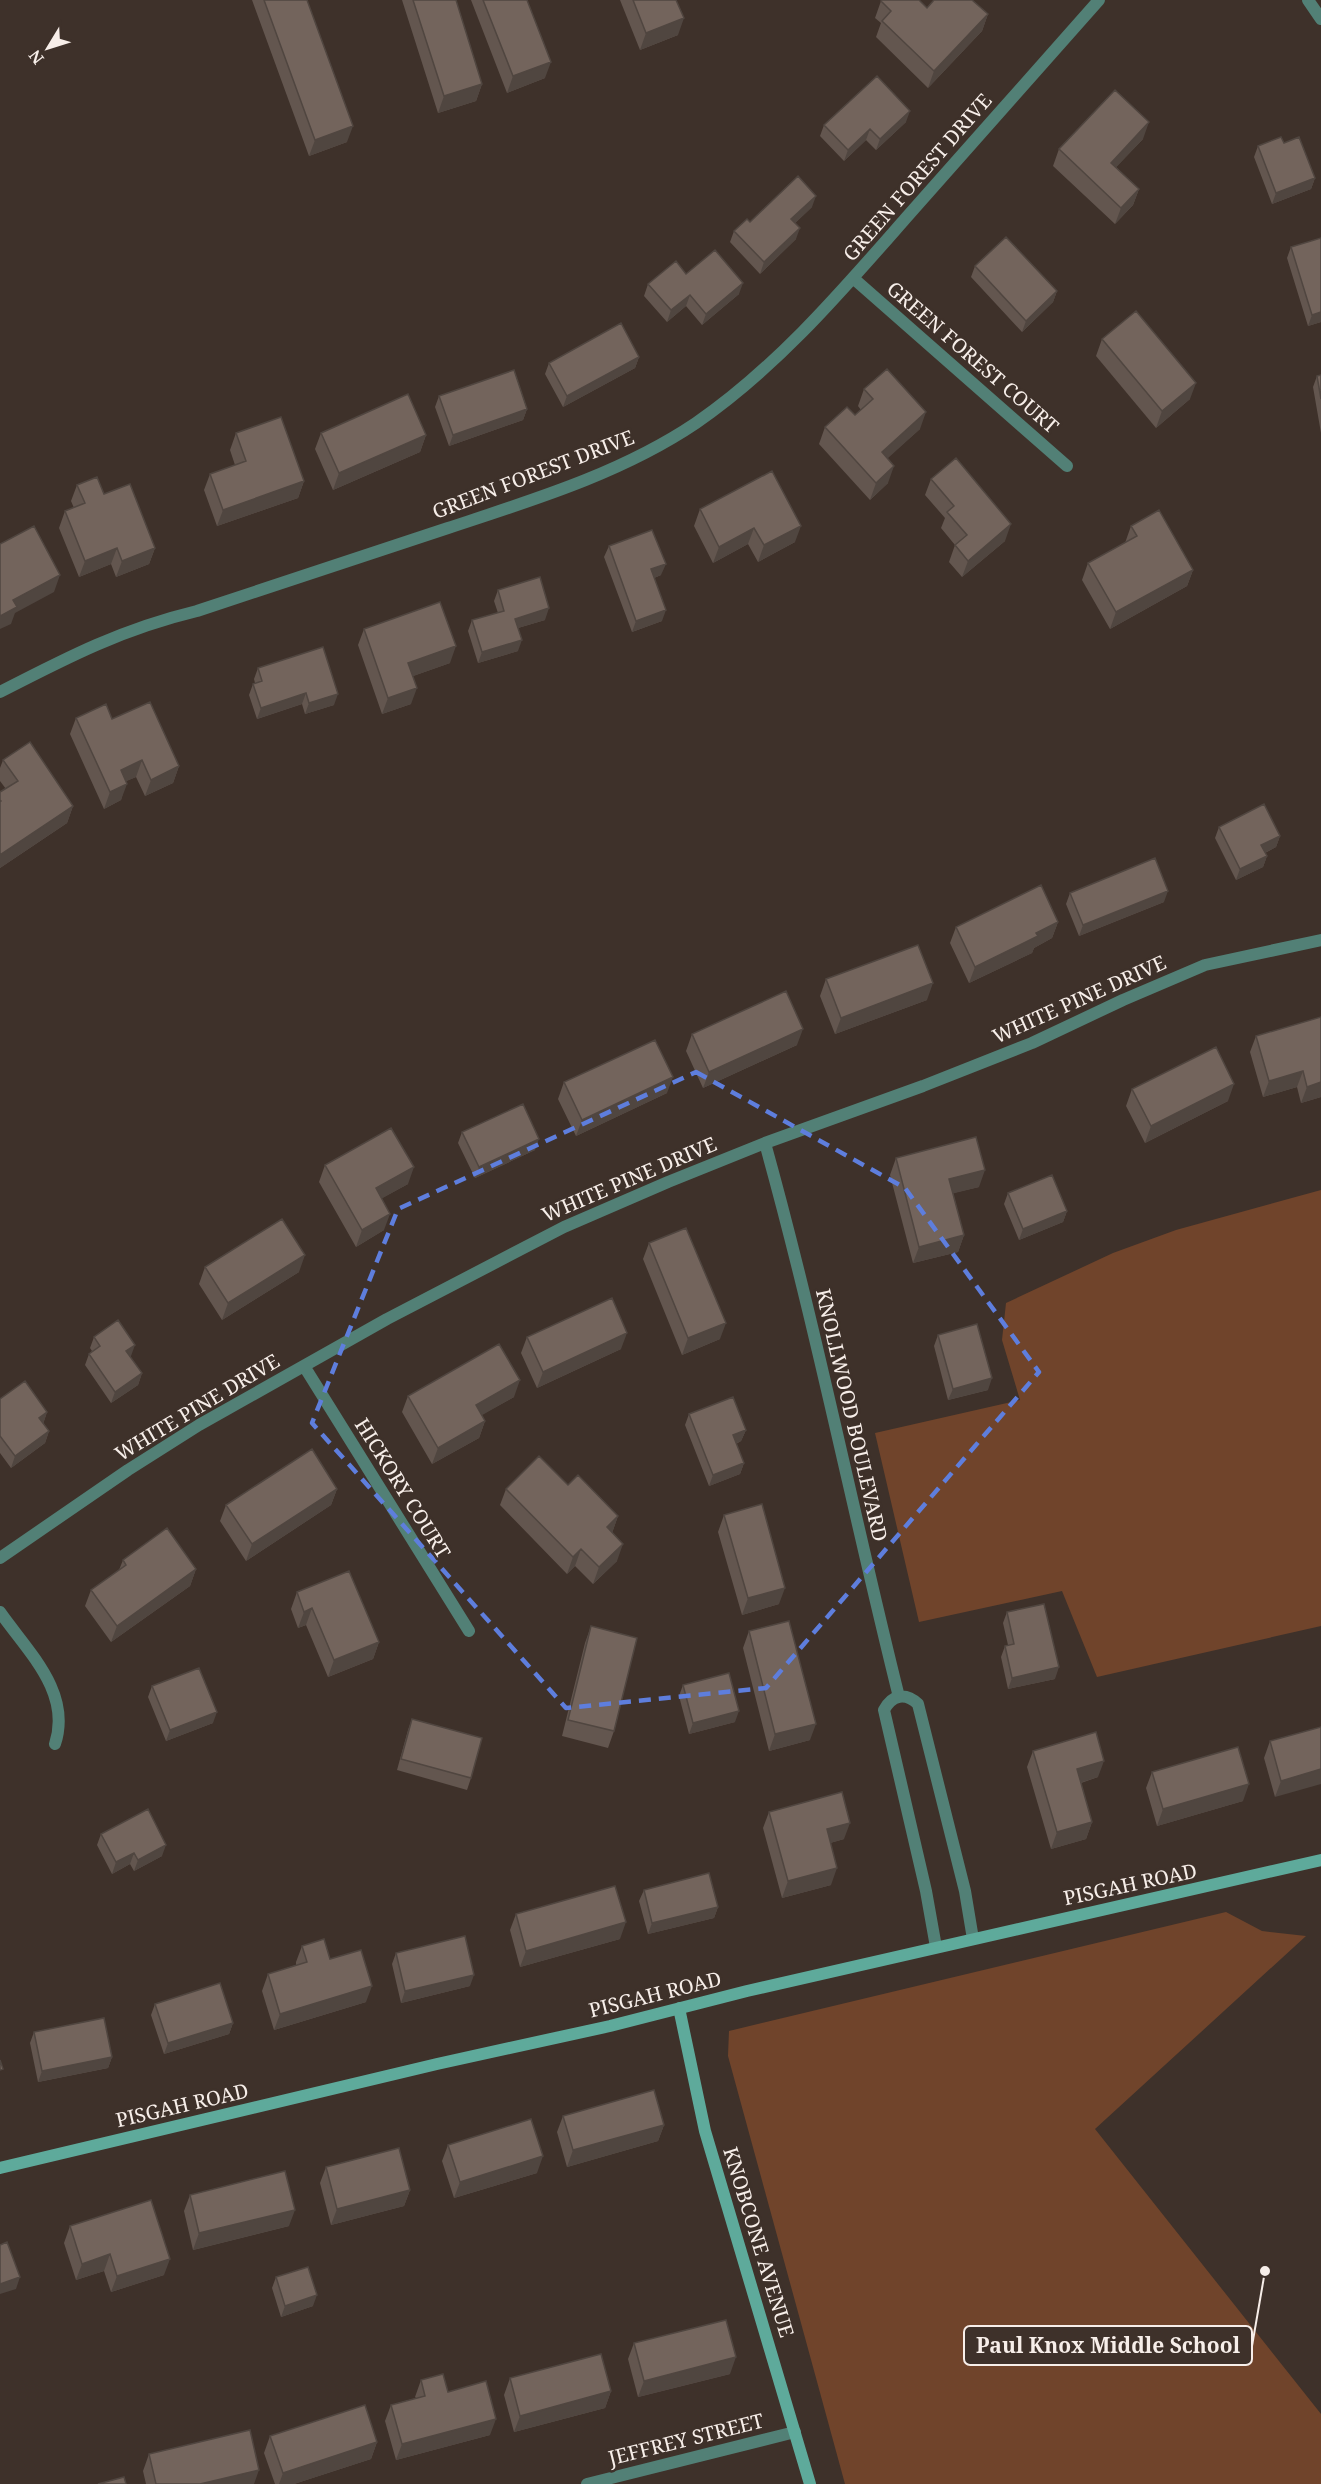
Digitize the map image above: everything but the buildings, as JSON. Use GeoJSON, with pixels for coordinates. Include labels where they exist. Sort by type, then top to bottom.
{"type":"FeatureCollection","features":[{"type":"Feature","properties":{"kind":"street","name":"GREEN FOREST DRIVE"},"geometry":{"type":"LineString","coordinates":[[0,692],[74,653],[155,621],[197,611],[522,504],[608,470],[644,453],[694,424],[768,366],[853,278],[1099,0]]}},
{"type":"Feature","properties":{"kind":"street"},"geometry":{"type":"LineString","coordinates":[[1308,0],[1321,19]]}},
{"type":"Feature","properties":{"kind":"street","name":"GREEN FOREST COURT"},"geometry":{"type":"LineString","coordinates":[[853,278],[1067,466]]}},
{"type":"Feature","properties":{"kind":"street","name":"WHITE PINE DRIVE"},"geometry":{"type":"LineString","coordinates":[[0,1558],[128,1470],[199,1425],[387,1319],[564,1227],[765,1143],[923,1086],[1032,1043],[1205,965],[1321,940]]}},
{"type":"Feature","properties":{"kind":"street","name":"KNOLLWOOD BOULEVARD"},"geometry":{"type":"LineString","coordinates":[[765,1143],[792,1238],[850,1498],[899,1697]]}},
{"type":"Feature","properties":{"kind":"street","name":"HICKORY COURT"},"geometry":{"type":"LineString","coordinates":[[304,1366],[469,1631]]}},
{"type":"Feature","properties":{"kind":"street"},"geometry":{"type":"LineString","coordinates":[[0,1612],[52,1685],[58,1700],[60,1717],[55,1744]]}},
{"type":"Feature","properties":{"kind":"street"},"geometry":{"type":"LineString","coordinates":[[936,1947],[926,1891],[884,1710],[888,1702],[899,1697],[912,1698],[918,1704],[964,1891],[973,1939]]}},
{"type":"Feature","properties":{"kind":"street","name":"PISGAH ROAD"},"geometry":{"type":"LineString","coordinates":[[0,2168],[936,1947],[1321,1860]]}},
{"type":"Feature","properties":{"kind":"street","name":"KNOBCONE AVENUE"},"geometry":{"type":"LineString","coordinates":[[679,2008],[705,2131],[810,2484]]}},
{"type":"Feature","properties":{"kind":"street","name":"JEFFREY STREET"},"geometry":{"type":"LineString","coordinates":[[587,2484],[795,2432]]}},
{"type":"Feature","properties":{"kind":"highlighted area"},"geometry":{"type":"Polygon","coordinates":[[[696,1072],[905,1188],[1039,1372],[766,1688],[566,1708],[312,1423],[398,1209],[696,1072]]]}},
{"type":"Feature","properties":{"kind":"shaded area"},"geometry":{"type":"Polygon","coordinates":[[[1321,1190],[1321,1626],[1097,1677],[1062,1591],[919,1622],[875,1433],[1020,1400],[1002,1340],[1006,1303],[1113,1253],[1176,1230],[1321,1190]]]}},
{"type":"Feature","properties":{"kind":"shaded area"},"geometry":{"type":"Polygon","coordinates":[[[1226,1912],[1262,1931],[1306,1936],[1095,2129],[1321,2414],[1321,2484],[845,2484],[728,2056],[729,2031],[1226,1912]]]}},
{"type":"Feature","properties":{"kind":"place","name":"Paul Knox Middle School"},"geometry":{"type":"Point","coordinates":[1265,2271]}}]}
